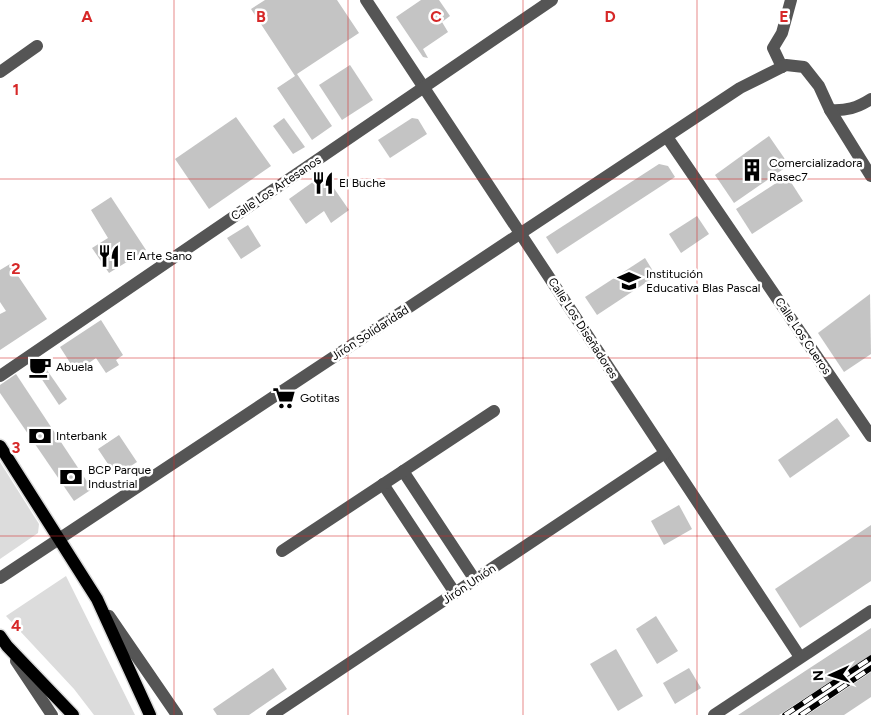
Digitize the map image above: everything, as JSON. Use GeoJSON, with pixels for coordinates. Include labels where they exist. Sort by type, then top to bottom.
{"type":"FeatureCollection","features":[{"type":"Feature","properties":{"kind":"main road"},"geometry":{"type":"LineString","coordinates":[[0,446],[97,599],[150,715]]}},
{"type":"Feature","properties":{"kind":"main road"},"geometry":{"type":"LineString","coordinates":[[3,641],[73,715]]}},
{"type":"Feature","properties":{"kind":"street","name":"Calle Los Diseñadores"},"geometry":{"type":"LineString","coordinates":[[366,0],[800,657]]}},
{"type":"Feature","properties":{"kind":"street","name":"Calle Los Artesanos"},"geometry":{"type":"LineString","coordinates":[[0,376],[552,0]]}},
{"type":"Feature","properties":{"kind":"street"},"geometry":{"type":"LineString","coordinates":[[790,0],[782,33],[773,48],[782,68],[786,65],[804,67],[819,86],[830,110],[871,176]]}},
{"type":"Feature","properties":{"kind":"street"},"geometry":{"type":"LineString","coordinates":[[0,72],[37,46]]}},
{"type":"Feature","properties":{"kind":"street","name":"Jirón Solidaridad"},"geometry":{"type":"LineString","coordinates":[[0,578],[740,88],[782,68]]}},
{"type":"Feature","properties":{"kind":"street"},"geometry":{"type":"LineString","coordinates":[[830,110],[844,111],[864,104],[871,99]]}},
{"type":"Feature","properties":{"kind":"street","name":"Calle Los Cueros"},"geometry":{"type":"LineString","coordinates":[[667,137],[871,436]]}},
{"type":"Feature","properties":{"kind":"street"},"geometry":{"type":"LineString","coordinates":[[282,551],[494,411]]}},
{"type":"Feature","properties":{"kind":"street","name":"Jirón Unión"},"geometry":{"type":"LineString","coordinates":[[272,715],[666,453]]}},
{"type":"Feature","properties":{"kind":"street"},"geometry":{"type":"LineString","coordinates":[[403,471],[474,580]]}},
{"type":"Feature","properties":{"kind":"street"},"geometry":{"type":"LineString","coordinates":[[383,484],[455,593]]}},
{"type":"Feature","properties":{"kind":"street"},"geometry":{"type":"LineString","coordinates":[[97,599],[177,715]]}},
{"type":"Feature","properties":{"kind":"street"},"geometry":{"type":"LineString","coordinates":[[714,715],[871,611]]}},
{"type":"Feature","properties":{"kind":"street"},"geometry":{"type":"LineString","coordinates":[[3,641],[52,715]]}},
{"type":"Feature","properties":{"kind":"shaded area"},"geometry":{"type":"Polygon","coordinates":[[[0,462],[39,524],[38,533],[0,559],[0,462]]]}},
{"type":"Feature","properties":{"kind":"shaded area"},"geometry":{"type":"Polygon","coordinates":[[[66,576],[135,715],[94,715],[74,689],[6,616],[66,576]]]}},
{"type":"Feature","properties":{"kind":"building"},"geometry":{"type":"Polygon","coordinates":[[[265,0],[337,0],[359,33],[297,74],[332,126],[312,140],[277,88],[295,76],[251,9],[265,0]]]}},
{"type":"Feature","properties":{"kind":"building"},"geometry":{"type":"Polygon","coordinates":[[[421,0],[439,0],[450,16],[442,22],[448,32],[423,49],[428,58],[423,57],[396,17],[421,0]]]}},
{"type":"Feature","properties":{"kind":"building"},"geometry":{"type":"Polygon","coordinates":[[[350,65],[373,100],[342,120],[319,85],[350,65]]]}},
{"type":"Feature","properties":{"kind":"building"},"geometry":{"type":"Polygon","coordinates":[[[236,117],[271,166],[209,209],[175,159],[236,117]]]}},
{"type":"Feature","properties":{"kind":"building"},"geometry":{"type":"Polygon","coordinates":[[[284,118],[305,147],[293,154],[273,126],[284,118]]]}},
{"type":"Feature","properties":{"kind":"building"},"geometry":{"type":"Polygon","coordinates":[[[412,118],[418,119],[427,134],[390,158],[378,140],[412,118]]]}},
{"type":"Feature","properties":{"kind":"building","name":"Comercializadora Rasec7"},"geometry":{"type":"Polygon","coordinates":[[[769,136],[789,165],[734,203],[715,175],[769,136]]]}},
{"type":"Feature","properties":{"kind":"building"},"geometry":{"type":"Polygon","coordinates":[[[659,164],[668,166],[675,177],[557,254],[546,237],[659,164]]]}},
{"type":"Feature","properties":{"kind":"building"},"geometry":{"type":"Polygon","coordinates":[[[324,174],[349,210],[331,223],[324,211],[306,224],[289,199],[324,174]]]}},
{"type":"Feature","properties":{"kind":"building"},"geometry":{"type":"Polygon","coordinates":[[[787,176],[803,201],[752,234],[736,209],[787,176]]]}},
{"type":"Feature","properties":{"kind":"building"},"geometry":{"type":"Polygon","coordinates":[[[111,197],[146,250],[109,273],[92,248],[108,238],[91,210],[111,197]]]}},
{"type":"Feature","properties":{"kind":"building"},"geometry":{"type":"Polygon","coordinates":[[[697,216],[709,234],[681,253],[669,234],[697,216]]]}},
{"type":"Feature","properties":{"kind":"building"},"geometry":{"type":"Polygon","coordinates":[[[248,225],[261,246],[241,259],[227,238],[248,225]]]}},
{"type":"Feature","properties":{"kind":"building","name":"Institución Educativa Blas Pascal"},"geometry":{"type":"Polygon","coordinates":[[[645,258],[656,276],[597,315],[585,297],[645,258]]]}},
{"type":"Feature","properties":{"kind":"building"},"geometry":{"type":"Polygon","coordinates":[[[10,264],[47,319],[0,350],[0,314],[6,311],[0,302],[0,270],[10,264]]]}},
{"type":"Feature","properties":{"kind":"building"},"geometry":{"type":"Polygon","coordinates":[[[870,294],[871,354],[844,372],[818,333],[870,294]]]}},
{"type":"Feature","properties":{"kind":"building"},"geometry":{"type":"Polygon","coordinates":[[[101,320],[123,355],[116,360],[119,365],[106,373],[96,358],[76,372],[60,347],[101,320]]]}},
{"type":"Feature","properties":{"kind":"building"},"geometry":{"type":"Polygon","coordinates":[[[40,360],[67,399],[59,405],[33,366],[40,360]]]}},
{"type":"Feature","properties":{"kind":"building"},"geometry":{"type":"Polygon","coordinates":[[[16,374],[92,489],[74,501],[0,393],[0,385],[16,374]]]}},
{"type":"Feature","properties":{"kind":"building"},"geometry":{"type":"Polygon","coordinates":[[[837,418],[850,436],[790,478],[778,460],[837,418]]]}},
{"type":"Feature","properties":{"kind":"building"},"geometry":{"type":"Polygon","coordinates":[[[119,435],[137,462],[123,471],[122,468],[114,473],[98,449],[119,435]]]}},
{"type":"Feature","properties":{"kind":"building"},"geometry":{"type":"Polygon","coordinates":[[[679,505],[692,529],[664,545],[651,521],[679,505]]]}},
{"type":"Feature","properties":{"kind":"building"},"geometry":{"type":"Polygon","coordinates":[[[871,525],[871,581],[800,628],[775,589],[871,525]]]}},
{"type":"Feature","properties":{"kind":"building"},"geometry":{"type":"Polygon","coordinates":[[[656,616],[678,651],[657,664],[636,629],[656,616]]]}},
{"type":"Feature","properties":{"kind":"building"},"geometry":{"type":"Polygon","coordinates":[[[871,628],[871,655],[779,715],[738,715],[871,628]]]}},
{"type":"Feature","properties":{"kind":"building"},"geometry":{"type":"Polygon","coordinates":[[[616,649],[643,696],[618,711],[590,664],[616,649]]]}},
{"type":"Feature","properties":{"kind":"building"},"geometry":{"type":"Polygon","coordinates":[[[273,668],[287,689],[249,715],[217,715],[213,709],[273,668]]]}},
{"type":"Feature","properties":{"kind":"building"},"geometry":{"type":"Polygon","coordinates":[[[689,668],[701,688],[675,704],[663,683],[689,668]]]}},
{"type":"Feature","properties":{"kind":"building"},"geometry":{"type":"Polygon","coordinates":[[[871,672],[871,697],[844,715],[807,715],[871,672]]]}},
{"type":"Feature","properties":{"kind":"railway"},"geometry":{"type":"LineString","coordinates":[[785,715],[871,658]]}},
{"type":"Feature","properties":{"kind":"railway"},"geometry":{"type":"LineString","coordinates":[[801,715],[871,668]]}},
{"type":"Feature","properties":{"kind":"place","name":"Comercializadora Rasec7"},"geometry":{"type":"Point","coordinates":[752,170]}},
{"type":"Feature","properties":{"kind":"place","name":"El Buche"},"geometry":{"type":"Point","coordinates":[323,183]}},
{"type":"Feature","properties":{"kind":"place","name":"El Arte Sano"},"geometry":{"type":"Point","coordinates":[109,256]}},
{"type":"Feature","properties":{"kind":"place","name":"Institución Educativa Blas Pascal"},"geometry":{"type":"Point","coordinates":[629,281]}},
{"type":"Feature","properties":{"kind":"place","name":"Abuela"},"geometry":{"type":"Point","coordinates":[40,367]}},
{"type":"Feature","properties":{"kind":"place","name":"Gotitas"},"geometry":{"type":"Point","coordinates":[284,398]}},
{"type":"Feature","properties":{"kind":"place","name":"Interbank"},"geometry":{"type":"Point","coordinates":[40,436]}},
{"type":"Feature","properties":{"kind":"place","name":"BCP Parque Industrial"},"geometry":{"type":"Point","coordinates":[71,477]}}]}
